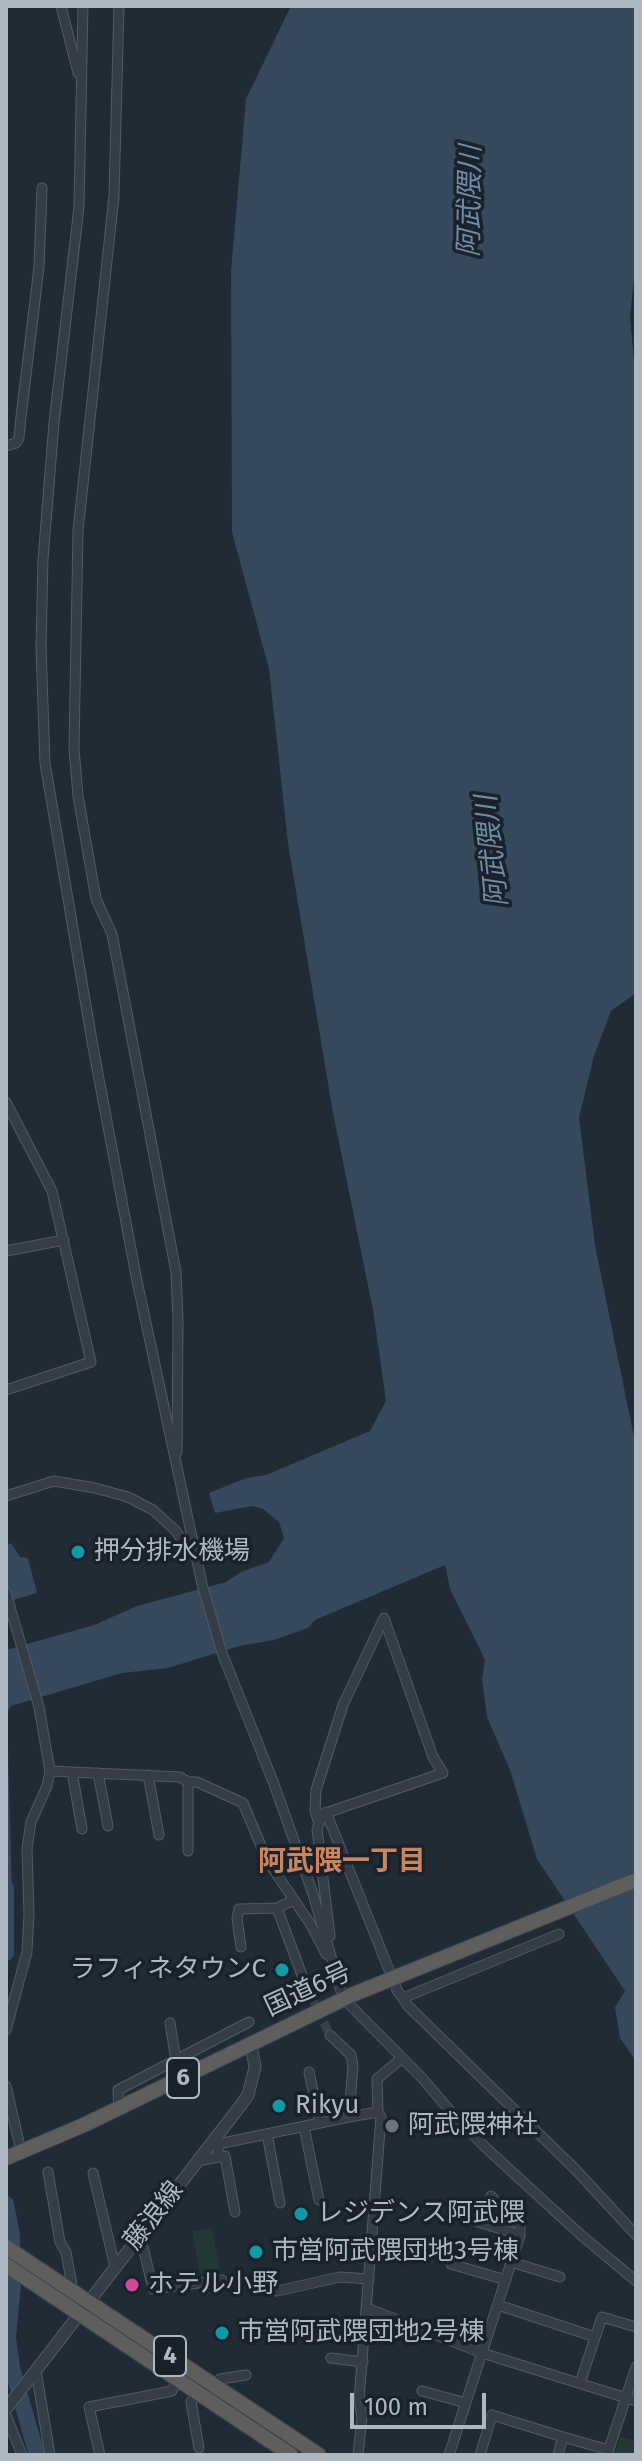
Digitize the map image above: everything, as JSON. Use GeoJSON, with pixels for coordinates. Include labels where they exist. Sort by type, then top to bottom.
{"type":"FeatureCollection","features":[{"type":"Feature","properties":{"kind":"highway","name":"国道6号"},"geometry":{"type":"LineString","coordinates":[[13,2155],[119,2108],[349,1996],[636,1880]]}},
{"type":"Feature","properties":{"kind":"highway","name":"4"},"geometry":{"type":"LineString","coordinates":[[6,2247],[73,2291],[84,2308],[177,2381],[291,2455]]}},
{"type":"Feature","properties":{"kind":"highway","name":"4"},"geometry":{"type":"LineString","coordinates":[[6,2265],[215,2386],[319,2455]]}},
{"type":"Feature","properties":{"kind":"street"},"geometry":{"type":"LineString","coordinates":[[61,6],[82,93]]}},
{"type":"Feature","properties":{"kind":"street"},"geometry":{"type":"LineString","coordinates":[[83,6],[79,207],[54,423],[43,559],[41,647],[45,763],[93,1047],[196,1560],[222,1653],[274,1784],[313,1894],[335,1971]]}},
{"type":"Feature","properties":{"kind":"street"},"geometry":{"type":"LineString","coordinates":[[119,6],[114,196],[78,531],[74,749],[78,796],[96,899],[112,934],[176,1272],[178,1479]]}},
{"type":"Feature","properties":{"kind":"street"},"geometry":{"type":"LineString","coordinates":[[6,446],[16,443],[20,428],[39,267],[42,188]]}},
{"type":"Feature","properties":{"kind":"street"},"geometry":{"type":"LineString","coordinates":[[6,1102],[52,1191],[91,1362],[6,1390]]}},
{"type":"Feature","properties":{"kind":"street"},"geometry":{"type":"LineString","coordinates":[[6,1251],[64,1240]]}},
{"type":"Feature","properties":{"kind":"street"},"geometry":{"type":"LineString","coordinates":[[6,1496],[54,1481],[128,1497],[153,1510],[175,1530],[196,1560]]}},
{"type":"Feature","properties":{"kind":"street"},"geometry":{"type":"LineString","coordinates":[[6,1593],[39,1707],[50,1771],[47,1786],[31,1822],[27,1848],[27,1952],[6,2030]]}},
{"type":"Feature","properties":{"kind":"street"},"geometry":{"type":"LineString","coordinates":[[318,1821],[326,1812],[443,1773],[433,1757],[384,1618],[338,1719],[316,1790],[315,1810],[335,1971]]}},
{"type":"Feature","properties":{"kind":"street"},"geometry":{"type":"LineString","coordinates":[[50,1771],[180,1777],[243,1803],[267,1860],[311,1925],[349,1996],[485,2147],[636,2281]]}},
{"type":"Feature","properties":{"kind":"street"},"geometry":{"type":"LineString","coordinates":[[72,1772],[82,1829]]}},
{"type":"Feature","properties":{"kind":"street"},"geometry":{"type":"LineString","coordinates":[[98,1773],[108,1826]]}},
{"type":"Feature","properties":{"kind":"street"},"geometry":{"type":"LineString","coordinates":[[148,1775],[159,1835]]}},
{"type":"Feature","properties":{"kind":"street"},"geometry":{"type":"LineString","coordinates":[[188,1782],[188,1851]]}},
{"type":"Feature","properties":{"kind":"street"},"geometry":{"type":"LineString","coordinates":[[326,1812],[397,1990],[458,2057],[575,2169],[636,2235]]}},
{"type":"Feature","properties":{"kind":"street"},"geometry":{"type":"LineString","coordinates":[[241,1947],[237,1918],[239,1909],[277,1908],[294,1900]]}},
{"type":"Feature","properties":{"kind":"street"},"geometry":{"type":"LineString","coordinates":[[277,1908],[306,1986]]}},
{"type":"Feature","properties":{"kind":"street"},"geometry":{"type":"LineString","coordinates":[[403,1998],[559,1934]]}},
{"type":"Feature","properties":{"kind":"street"},"geometry":{"type":"LineString","coordinates":[[119,2108],[118,2090],[249,2022]]}},
{"type":"Feature","properties":{"kind":"street"},"geometry":{"type":"LineString","coordinates":[[170,2023],[176,2060]]}},
{"type":"Feature","properties":{"kind":"street"},"geometry":{"type":"LineString","coordinates":[[330,2035],[351,2055],[349,2117]]}},
{"type":"Feature","properties":{"kind":"street","name":"藤浪線"},"geometry":{"type":"LineString","coordinates":[[6,2411],[248,2095],[255,2067],[251,2044]]}},
{"type":"Feature","properties":{"kind":"street"},"geometry":{"type":"LineString","coordinates":[[358,2455],[381,2117],[378,2112],[377,2079],[402,2058]]}},
{"type":"Feature","properties":{"kind":"street"},"geometry":{"type":"LineString","coordinates":[[309,2072],[320,2123]]}},
{"type":"Feature","properties":{"kind":"street"},"geometry":{"type":"LineString","coordinates":[[6,2086],[13,2155]]}},
{"type":"Feature","properties":{"kind":"street"},"geometry":{"type":"LineString","coordinates":[[218,2157],[218,2144],[378,2112]]}},
{"type":"Feature","properties":{"kind":"street"},"geometry":{"type":"LineString","coordinates":[[304,2127],[319,2200]]}},
{"type":"Feature","properties":{"kind":"street"},"geometry":{"type":"LineString","coordinates":[[267,2134],[280,2203]]}},
{"type":"Feature","properties":{"kind":"street"},"geometry":{"type":"LineString","coordinates":[[197,2161],[225,2156],[235,2212]]}},
{"type":"Feature","properties":{"kind":"street"},"geometry":{"type":"LineString","coordinates":[[48,2172],[60,2242],[66,2252],[73,2291]]}},
{"type":"Feature","properties":{"kind":"street"},"geometry":{"type":"LineString","coordinates":[[93,2173],[115,2267]]}},
{"type":"Feature","properties":{"kind":"street"},"geometry":{"type":"LineString","coordinates":[[450,2455],[520,2235],[520,2226],[491,2196]]}},
{"type":"Feature","properties":{"kind":"street"},"geometry":{"type":"LineString","coordinates":[[469,2219],[520,2235]]}},
{"type":"Feature","properties":{"kind":"street"},"geometry":{"type":"LineString","coordinates":[[140,2234],[153,2289],[222,2280]]}},
{"type":"Feature","properties":{"kind":"street"},"geometry":{"type":"LineString","coordinates":[[511,2262],[560,2277]]}},
{"type":"Feature","properties":{"kind":"street"},"geometry":{"type":"LineString","coordinates":[[451,2264],[506,2280]]}},
{"type":"Feature","properties":{"kind":"street"},"geometry":{"type":"LineString","coordinates":[[277,2291],[340,2277],[369,2279]]}},
{"type":"Feature","properties":{"kind":"street"},"geometry":{"type":"LineString","coordinates":[[498,2305],[595,2337]]}},
{"type":"Feature","properties":{"kind":"street"},"geometry":{"type":"LineString","coordinates":[[367,2308],[482,2353],[631,2399]]}},
{"type":"Feature","properties":{"kind":"street"},"geometry":{"type":"LineString","coordinates":[[580,2383],[602,2317],[636,2327]]}},
{"type":"Feature","properties":{"kind":"street"},"geometry":{"type":"LineString","coordinates":[[331,2358],[363,2362]]}},
{"type":"Feature","properties":{"kind":"street"},"geometry":{"type":"LineString","coordinates":[[480,2455],[492,2415],[608,2453],[631,2399],[636,2367]]}},
{"type":"Feature","properties":{"kind":"street"},"geometry":{"type":"LineString","coordinates":[[32,2375],[50,2455]]}},
{"type":"Feature","properties":{"kind":"street"},"geometry":{"type":"LineString","coordinates":[[215,2386],[220,2379],[246,2375]]}},
{"type":"Feature","properties":{"kind":"street"},"geometry":{"type":"LineString","coordinates":[[100,2455],[89,2407],[172,2391],[177,2381]]}},
{"type":"Feature","properties":{"kind":"street"},"geometry":{"type":"LineString","coordinates":[[422,2391],[466,2403]]}},
{"type":"Feature","properties":{"kind":"street"},"geometry":{"type":"LineString","coordinates":[[196,2394],[191,2402],[199,2448]]}},
{"type":"Feature","properties":{"kind":"street"},"geometry":{"type":"LineString","coordinates":[[6,2411],[22,2455]]}},
{"type":"Feature","properties":{"kind":"street"},"geometry":{"type":"LineString","coordinates":[[558,2455],[563,2437]]}},
{"type":"Feature","properties":{"kind":"green space"},"geometry":{"type":"Polygon","coordinates":[[[212,2228],[220,2270],[200,2273],[192,2231],[212,2228]]]}},
{"type":"Feature","properties":{"kind":"green space"},"geometry":{"type":"Polygon","coordinates":[[[620,2437],[636,2441],[636,2455],[614,2455],[620,2437]]]}},
{"type":"Feature","properties":{"kind":"water","name":"阿武隈川"},"geometry":{"type":"Polygon","coordinates":[[[291,6],[636,6],[636,257],[630,318],[636,382],[636,993],[611,1011],[594,1056],[579,1118],[595,1245],[636,1447],[636,2061],[620,2038],[615,2007],[625,1991],[537,1859],[510,1770],[487,1717],[482,1678],[485,1660],[450,1589],[445,1565],[315,1620],[308,1628],[274,1640],[239,1646],[168,1668],[122,1673],[11,1706],[7,1713],[12,1895],[6,1895],[6,1650],[94,1625],[137,1606],[226,1582],[241,1572],[269,1562],[284,1538],[279,1522],[263,1509],[252,1506],[215,1513],[209,1493],[246,1478],[266,1475],[370,1431],[386,1401],[373,1310],[333,1113],[288,843],[269,669],[232,532],[231,271],[246,99],[291,6]]]}},
{"type":"Feature","properties":{"kind":"water"},"geometry":{"type":"Polygon","coordinates":[[[11,1543],[20,1557],[28,1558],[37,1593],[6,1602],[6,1545],[11,1543]]]}},
{"type":"Feature","properties":{"kind":"waterway"},"geometry":{"type":"LineString","coordinates":[[6,1888],[6,1953]]}},
{"type":"Feature","properties":{"kind":"waterway"},"geometry":{"type":"LineString","coordinates":[[6,2204],[12,2236],[13,2285],[8,2337],[12,2368],[37,2455]]}},
{"type":"Feature","properties":{"kind":"tunnel"},"geometry":{"type":"LineString","coordinates":[[306,1986],[330,2035]]}},
{"type":"Feature","properties":{"kind":"place","name":"押分排水機場"},"geometry":{"type":"Point","coordinates":[78,1552]}},
{"type":"Feature","properties":{"kind":"place","name":"ラフィネタウンC"},"geometry":{"type":"Point","coordinates":[282,1970]}},
{"type":"Feature","properties":{"kind":"place","name":"Rikyu"},"geometry":{"type":"Point","coordinates":[279,2106]}},
{"type":"Feature","properties":{"kind":"place","name":"阿武隈神社"},"geometry":{"type":"Point","coordinates":[392,2126]}},
{"type":"Feature","properties":{"kind":"place","name":"レジデンス阿武隈"},"geometry":{"type":"Point","coordinates":[301,2214]}},
{"type":"Feature","properties":{"kind":"place","name":"市営阿武隈団地3号棟"},"geometry":{"type":"Point","coordinates":[256,2252]}},
{"type":"Feature","properties":{"kind":"place","name":"ホテル小野"},"geometry":{"type":"Point","coordinates":[132,2285]}},
{"type":"Feature","properties":{"kind":"place","name":"市営阿武隈団地2号棟"},"geometry":{"type":"Point","coordinates":[222,2333]}},
{"type":"Feature","properties":{"kind":"district","name":"阿武隈一丁目"},"geometry":{"type":"Point","coordinates":[342,1862]}}]}
